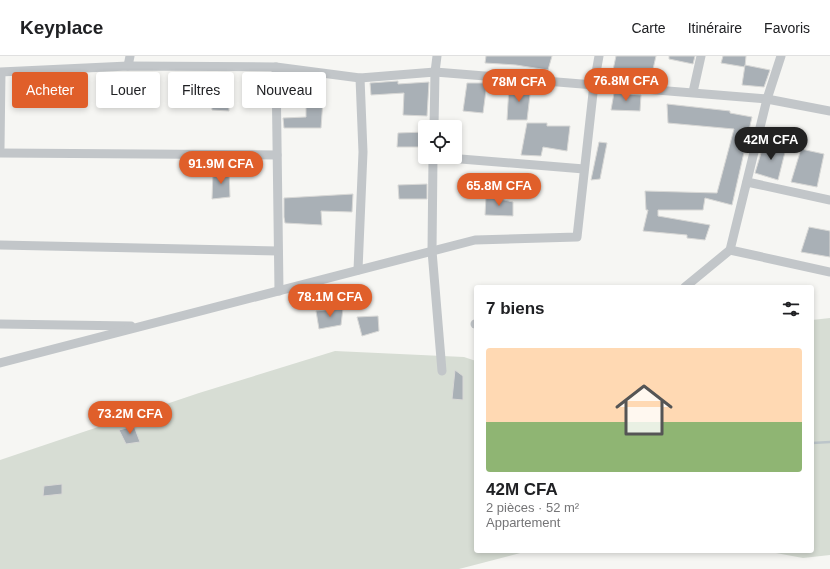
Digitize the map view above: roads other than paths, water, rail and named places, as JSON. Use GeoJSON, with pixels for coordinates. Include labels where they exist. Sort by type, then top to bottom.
{"type":"FeatureCollection","features":[{"type":"Feature","properties":{"kind":"street"},"geometry":{"type":"LineString","coordinates":[[128,66],[130,56]]}},
{"type":"Feature","properties":{"kind":"street"},"geometry":{"type":"LineString","coordinates":[[434,120],[435,72],[437,56]]}},
{"type":"Feature","properties":{"kind":"street"},"geometry":{"type":"LineString","coordinates":[[0,363],[476,240],[577,237],[594,84],[599,56]]}},
{"type":"Feature","properties":{"kind":"street"},"geometry":{"type":"LineString","coordinates":[[694,92],[701,56]]}},
{"type":"Feature","properties":{"kind":"street"},"geometry":{"type":"LineString","coordinates":[[687,285],[730,250],[768,99],[781,56]]}},
{"type":"Feature","properties":{"kind":"street"},"geometry":{"type":"LineString","coordinates":[[0,148],[1,72],[128,66],[276,67],[360,78],[435,72],[768,99],[830,111]]}},
{"type":"Feature","properties":{"kind":"street"},"geometry":{"type":"LineString","coordinates":[[276,67],[279,291]]}},
{"type":"Feature","properties":{"kind":"street"},"geometry":{"type":"LineString","coordinates":[[358,270],[363,152],[360,78]]}},
{"type":"Feature","properties":{"kind":"street"},"geometry":{"type":"LineString","coordinates":[[0,153],[277,155]]}},
{"type":"Feature","properties":{"kind":"street"},"geometry":{"type":"LineString","coordinates":[[462,159],[584,170]]}},
{"type":"Feature","properties":{"kind":"street"},"geometry":{"type":"LineString","coordinates":[[435,164],[432,251],[442,371]]}},
{"type":"Feature","properties":{"kind":"street"},"geometry":{"type":"LineString","coordinates":[[747,182],[830,200]]}},
{"type":"Feature","properties":{"kind":"street"},"geometry":{"type":"LineString","coordinates":[[0,245],[278,251]]}},
{"type":"Feature","properties":{"kind":"street"},"geometry":{"type":"LineString","coordinates":[[730,250],[830,272]]}},
{"type":"Feature","properties":{"kind":"street"},"geometry":{"type":"LineString","coordinates":[[0,324],[144,326]]}},
{"type":"Feature","properties":{"kind":"waterway"},"geometry":{"type":"LineString","coordinates":[[814,443],[830,442]]}}]}
